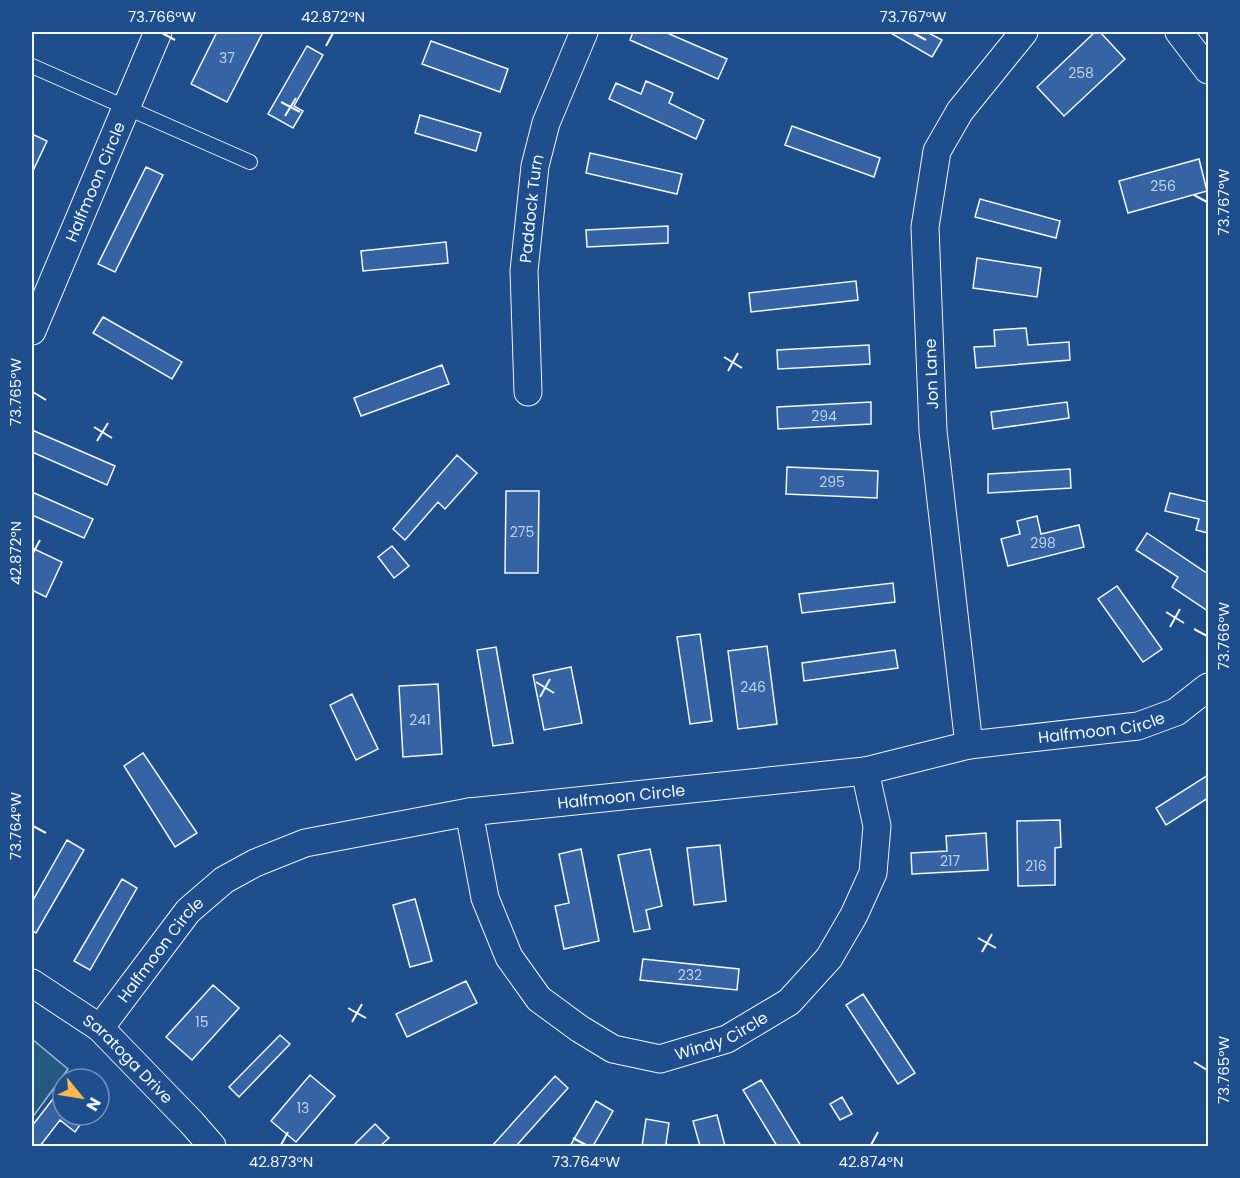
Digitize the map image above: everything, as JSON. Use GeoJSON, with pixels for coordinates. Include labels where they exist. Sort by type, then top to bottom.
{"type":"FeatureCollection","features":[{"type":"Feature","properties":{"kind":"street","name":"Halfmoon Circle"},"geometry":{"type":"LineString","coordinates":[[32,331],[158,32]]}},
{"type":"Feature","properties":{"kind":"street","name":"Paddock Turn"},"geometry":{"type":"LineString","coordinates":[[528,392],[524,271],[535,166],[546,123],[584,32]]}},
{"type":"Feature","properties":{"kind":"street","name":"Jon Lane"},"geometry":{"type":"LineString","coordinates":[[969,745],[933,431],[925,227],[937,151],[960,111],[1024,32]]}},
{"type":"Feature","properties":{"kind":"street"},"geometry":{"type":"LineString","coordinates":[[1179,32],[1209,70]]}},
{"type":"Feature","properties":{"kind":"street","name":"Halfmoon Circle"},"geometry":{"type":"LineString","coordinates":[[100,1028],[188,911],[224,880],[255,863],[305,843],[469,812],[865,771],[969,745],[1138,726],[1176,712],[1209,687]]}},
{"type":"Feature","properties":{"kind":"street","name":"Windy Circle"},"geometry":{"type":"LineString","coordinates":[[469,812],[485,898],[509,957],[539,999],[580,1029],[614,1049],[660,1059],[727,1039],[789,1002],[829,958],[854,915],[873,873],[877,826],[865,771]]}},
{"type":"Feature","properties":{"kind":"street","name":"Saratoga Drive"},"geometry":{"type":"LineString","coordinates":[[32,983],[100,1028],[212,1146]]}},
{"type":"Feature","properties":{"kind":"lane"},"geometry":{"type":"LineString","coordinates":[[32,66],[250,162]]}},
{"type":"Feature","properties":{"kind":"shaded area"},"geometry":{"type":"Polygon","coordinates":[[[32,1039],[66,1067],[51,1067],[51,1092],[32,1118],[32,1039]]]}},
{"type":"Feature","properties":{"kind":"building"},"geometry":{"type":"Polygon","coordinates":[[[217,32],[263,32],[227,102],[191,84],[217,32]]]}},
{"type":"Feature","properties":{"kind":"building"},"geometry":{"type":"Polygon","coordinates":[[[633,32],[665,32],[727,59],[718,79],[630,40],[633,32]]]}},
{"type":"Feature","properties":{"kind":"building"},"geometry":{"type":"Polygon","coordinates":[[[889,32],[927,32],[942,40],[932,57],[889,32]]]}},
{"type":"Feature","properties":{"kind":"building"},"geometry":{"type":"Polygon","coordinates":[[[1095,32],[1100,32],[1125,59],[1064,116],[1037,87],[1095,32]]]}},
{"type":"Feature","properties":{"kind":"building"},"geometry":{"type":"Polygon","coordinates":[[[431,41],[508,69],[500,92],[422,64],[431,41]]]}},
{"type":"Feature","properties":{"kind":"building"},"geometry":{"type":"Polygon","coordinates":[[[307,46],[323,55],[294,106],[303,111],[293,128],[268,114],[307,46]]]}},
{"type":"Feature","properties":{"kind":"building"},"geometry":{"type":"Polygon","coordinates":[[[646,81],[673,93],[669,103],[704,120],[696,139],[609,99],[616,83],[641,94],[646,81]]]}},
{"type":"Feature","properties":{"kind":"building"},"geometry":{"type":"Polygon","coordinates":[[[420,115],[481,133],[476,151],[415,133],[420,115]]]}},
{"type":"Feature","properties":{"kind":"building"},"geometry":{"type":"Polygon","coordinates":[[[792,126],[880,158],[874,177],[785,145],[792,126]]]}},
{"type":"Feature","properties":{"kind":"building"},"geometry":{"type":"Polygon","coordinates":[[[32,134],[47,141],[32,173],[32,134]]]}},
{"type":"Feature","properties":{"kind":"building"},"geometry":{"type":"Polygon","coordinates":[[[590,153],[682,174],[677,194],[586,173],[590,153]]]}},
{"type":"Feature","properties":{"kind":"building"},"geometry":{"type":"Polygon","coordinates":[[[1199,159],[1207,191],[1128,213],[1119,181],[1199,159]]]}},
{"type":"Feature","properties":{"kind":"building"},"geometry":{"type":"Polygon","coordinates":[[[146,167],[163,175],[115,272],[98,264],[146,167]]]}},
{"type":"Feature","properties":{"kind":"building"},"geometry":{"type":"Polygon","coordinates":[[[980,199],[1060,221],[1056,238],[975,217],[980,199]]]}},
{"type":"Feature","properties":{"kind":"building"},"geometry":{"type":"Polygon","coordinates":[[[668,226],[668,243],[587,247],[586,230],[668,226]]]}},
{"type":"Feature","properties":{"kind":"building"},"geometry":{"type":"Polygon","coordinates":[[[446,242],[448,263],[363,271],[361,251],[446,242]]]}},
{"type":"Feature","properties":{"kind":"building"},"geometry":{"type":"Polygon","coordinates":[[[977,258],[1041,268],[1037,297],[973,288],[977,258]]]}},
{"type":"Feature","properties":{"kind":"building"},"geometry":{"type":"Polygon","coordinates":[[[856,281],[858,300],[751,312],[749,293],[856,281]]]}},
{"type":"Feature","properties":{"kind":"building"},"geometry":{"type":"Polygon","coordinates":[[[103,317],[182,362],[172,379],[93,333],[103,317]]]}},
{"type":"Feature","properties":{"kind":"building"},"geometry":{"type":"Polygon","coordinates":[[[1026,328],[1028,345],[1069,342],[1070,360],[976,368],[974,347],[995,346],[994,330],[1026,328]]]}},
{"type":"Feature","properties":{"kind":"building"},"geometry":{"type":"Polygon","coordinates":[[[869,345],[870,364],[778,369],[777,350],[869,345]]]}},
{"type":"Feature","properties":{"kind":"building"},"geometry":{"type":"Polygon","coordinates":[[[442,365],[449,384],[361,416],[354,398],[442,365]]]}},
{"type":"Feature","properties":{"kind":"building"},"geometry":{"type":"Polygon","coordinates":[[[871,402],[871,424],[778,429],[777,407],[871,402]]]}},
{"type":"Feature","properties":{"kind":"building"},"geometry":{"type":"Polygon","coordinates":[[[1067,402],[1069,418],[993,429],[991,412],[1067,402]]]}},
{"type":"Feature","properties":{"kind":"building"},"geometry":{"type":"Polygon","coordinates":[[[32,430],[115,466],[107,485],[32,452],[32,430]]]}},
{"type":"Feature","properties":{"kind":"building"},"geometry":{"type":"Polygon","coordinates":[[[457,455],[477,473],[445,509],[438,502],[405,540],[393,529],[457,455]]]}},
{"type":"Feature","properties":{"kind":"building"},"geometry":{"type":"Polygon","coordinates":[[[787,467],[878,471],[877,498],[786,494],[787,467]]]}},
{"type":"Feature","properties":{"kind":"building"},"geometry":{"type":"Polygon","coordinates":[[[1070,469],[1071,488],[988,493],[988,474],[1070,469]]]}},
{"type":"Feature","properties":{"kind":"building"},"geometry":{"type":"Polygon","coordinates":[[[506,491],[539,491],[538,573],[505,573],[506,491]]]}},
{"type":"Feature","properties":{"kind":"building"},"geometry":{"type":"Polygon","coordinates":[[[32,492],[93,519],[84,538],[32,515],[32,492]]]}},
{"type":"Feature","properties":{"kind":"building"},"geometry":{"type":"Polygon","coordinates":[[[1170,493],[1208,502],[1208,533],[1196,530],[1199,519],[1165,511],[1170,493]]]}},
{"type":"Feature","properties":{"kind":"building"},"geometry":{"type":"Polygon","coordinates":[[[1037,516],[1041,534],[1079,525],[1084,547],[1008,566],[1001,539],[1020,534],[1017,521],[1037,516]]]}},
{"type":"Feature","properties":{"kind":"building"},"geometry":{"type":"Polygon","coordinates":[[[1147,533],[1208,574],[1208,611],[1172,587],[1178,577],[1136,550],[1147,533]]]}},
{"type":"Feature","properties":{"kind":"building"},"geometry":{"type":"Polygon","coordinates":[[[392,546],[409,566],[394,578],[378,557],[392,546]]]}},
{"type":"Feature","properties":{"kind":"building"},"geometry":{"type":"Polygon","coordinates":[[[32,548],[62,562],[46,597],[32,590],[32,548]]]}},
{"type":"Feature","properties":{"kind":"building"},"geometry":{"type":"Polygon","coordinates":[[[893,583],[895,602],[802,613],[799,594],[893,583]]]}},
{"type":"Feature","properties":{"kind":"building"},"geometry":{"type":"Polygon","coordinates":[[[1117,586],[1162,649],[1143,662],[1098,599],[1117,586]]]}},
{"type":"Feature","properties":{"kind":"building"},"geometry":{"type":"Polygon","coordinates":[[[700,634],[712,721],[690,724],[677,637],[700,634]]]}},
{"type":"Feature","properties":{"kind":"building"},"geometry":{"type":"Polygon","coordinates":[[[767,646],[777,724],[738,729],[728,651],[767,646]]]}},
{"type":"Feature","properties":{"kind":"building"},"geometry":{"type":"Polygon","coordinates":[[[496,647],[513,743],[493,746],[477,650],[496,647]]]}},
{"type":"Feature","properties":{"kind":"building"},"geometry":{"type":"Polygon","coordinates":[[[895,650],[898,668],[804,681],[802,663],[895,650]]]}},
{"type":"Feature","properties":{"kind":"building"},"geometry":{"type":"Polygon","coordinates":[[[571,667],[582,723],[544,730],[533,675],[571,667]]]}},
{"type":"Feature","properties":{"kind":"building"},"geometry":{"type":"Polygon","coordinates":[[[438,684],[442,754],[403,757],[399,686],[438,684]]]}},
{"type":"Feature","properties":{"kind":"building"},"geometry":{"type":"Polygon","coordinates":[[[352,694],[378,749],[356,760],[330,705],[352,694]]]}},
{"type":"Feature","properties":{"kind":"building"},"geometry":{"type":"Polygon","coordinates":[[[143,753],[197,833],[175,847],[124,766],[143,753]]]}},
{"type":"Feature","properties":{"kind":"building"},"geometry":{"type":"Polygon","coordinates":[[[1208,775],[1208,798],[1166,825],[1156,808],[1208,775]]]}},
{"type":"Feature","properties":{"kind":"building"},"geometry":{"type":"Polygon","coordinates":[[[1060,820],[1061,847],[1055,848],[1055,885],[1018,886],[1017,821],[1060,820]]]}},
{"type":"Feature","properties":{"kind":"building"},"geometry":{"type":"Polygon","coordinates":[[[986,833],[988,870],[912,874],[911,853],[947,851],[946,836],[986,833]]]}},
{"type":"Feature","properties":{"kind":"building"},"geometry":{"type":"Polygon","coordinates":[[[67,840],[84,850],[36,933],[32,930],[32,902],[67,840]]]}},
{"type":"Feature","properties":{"kind":"building"},"geometry":{"type":"Polygon","coordinates":[[[720,845],[726,901],[694,905],[687,848],[720,845]]]}},
{"type":"Feature","properties":{"kind":"building"},"geometry":{"type":"Polygon","coordinates":[[[581,849],[599,941],[564,949],[555,906],[569,903],[559,854],[581,849]]]}},
{"type":"Feature","properties":{"kind":"building"},"geometry":{"type":"Polygon","coordinates":[[[650,849],[662,906],[646,910],[650,929],[634,932],[618,855],[650,849]]]}},
{"type":"Feature","properties":{"kind":"building"},"geometry":{"type":"Polygon","coordinates":[[[122,879],[137,888],[90,970],[74,961],[122,879]]]}},
{"type":"Feature","properties":{"kind":"building"},"geometry":{"type":"Polygon","coordinates":[[[415,899],[432,961],[410,967],[393,905],[415,899]]]}},
{"type":"Feature","properties":{"kind":"building"},"geometry":{"type":"Polygon","coordinates":[[[643,959],[739,969],[737,990],[640,980],[643,959]]]}},
{"type":"Feature","properties":{"kind":"building"},"geometry":{"type":"Polygon","coordinates":[[[466,981],[477,1003],[407,1037],[396,1014],[466,981]]]}},
{"type":"Feature","properties":{"kind":"building"},"geometry":{"type":"Polygon","coordinates":[[[213,985],[239,1008],[192,1060],[166,1037],[213,985]]]}},
{"type":"Feature","properties":{"kind":"building"},"geometry":{"type":"Polygon","coordinates":[[[863,994],[915,1073],[898,1084],[846,1005],[863,994]]]}},
{"type":"Feature","properties":{"kind":"building"},"geometry":{"type":"Polygon","coordinates":[[[280,1035],[290,1044],[239,1097],[229,1087],[280,1035]]]}},
{"type":"Feature","properties":{"kind":"building"},"geometry":{"type":"Polygon","coordinates":[[[310,1075],[335,1096],[296,1142],[271,1121],[310,1075]]]}},
{"type":"Feature","properties":{"kind":"building"},"geometry":{"type":"Polygon","coordinates":[[[555,1076],[568,1088],[516,1146],[492,1146],[555,1076]]]}},
{"type":"Feature","properties":{"kind":"building"},"geometry":{"type":"Polygon","coordinates":[[[761,1080],[801,1146],[777,1146],[743,1090],[761,1080]]]}},
{"type":"Feature","properties":{"kind":"building"},"geometry":{"type":"Polygon","coordinates":[[[842,1097],[852,1114],[840,1120],[830,1104],[842,1097]]]}},
{"type":"Feature","properties":{"kind":"building"},"geometry":{"type":"Polygon","coordinates":[[[51,1101],[51,1127],[55,1127],[40,1146],[32,1146],[32,1126],[51,1101]]]}},
{"type":"Feature","properties":{"kind":"building"},"geometry":{"type":"Polygon","coordinates":[[[596,1101],[613,1111],[593,1146],[570,1146],[596,1101]]]}},
{"type":"Feature","properties":{"kind":"building"},"geometry":{"type":"Polygon","coordinates":[[[717,1115],[725,1146],[700,1146],[693,1121],[717,1115]]]}},
{"type":"Feature","properties":{"kind":"building"},"geometry":{"type":"Polygon","coordinates":[[[646,1119],[669,1123],[666,1144],[672,1146],[642,1146],[646,1119]]]}},
{"type":"Feature","properties":{"kind":"building"},"geometry":{"type":"Polygon","coordinates":[[[375,1124],[389,1138],[380,1146],[353,1146],[375,1124]]]}},
{"type":"Feature","properties":{"kind":"building"},"geometry":{"type":"Polygon","coordinates":[[[69,1127],[79,1127],[75,1132],[69,1127]]]}}]}
